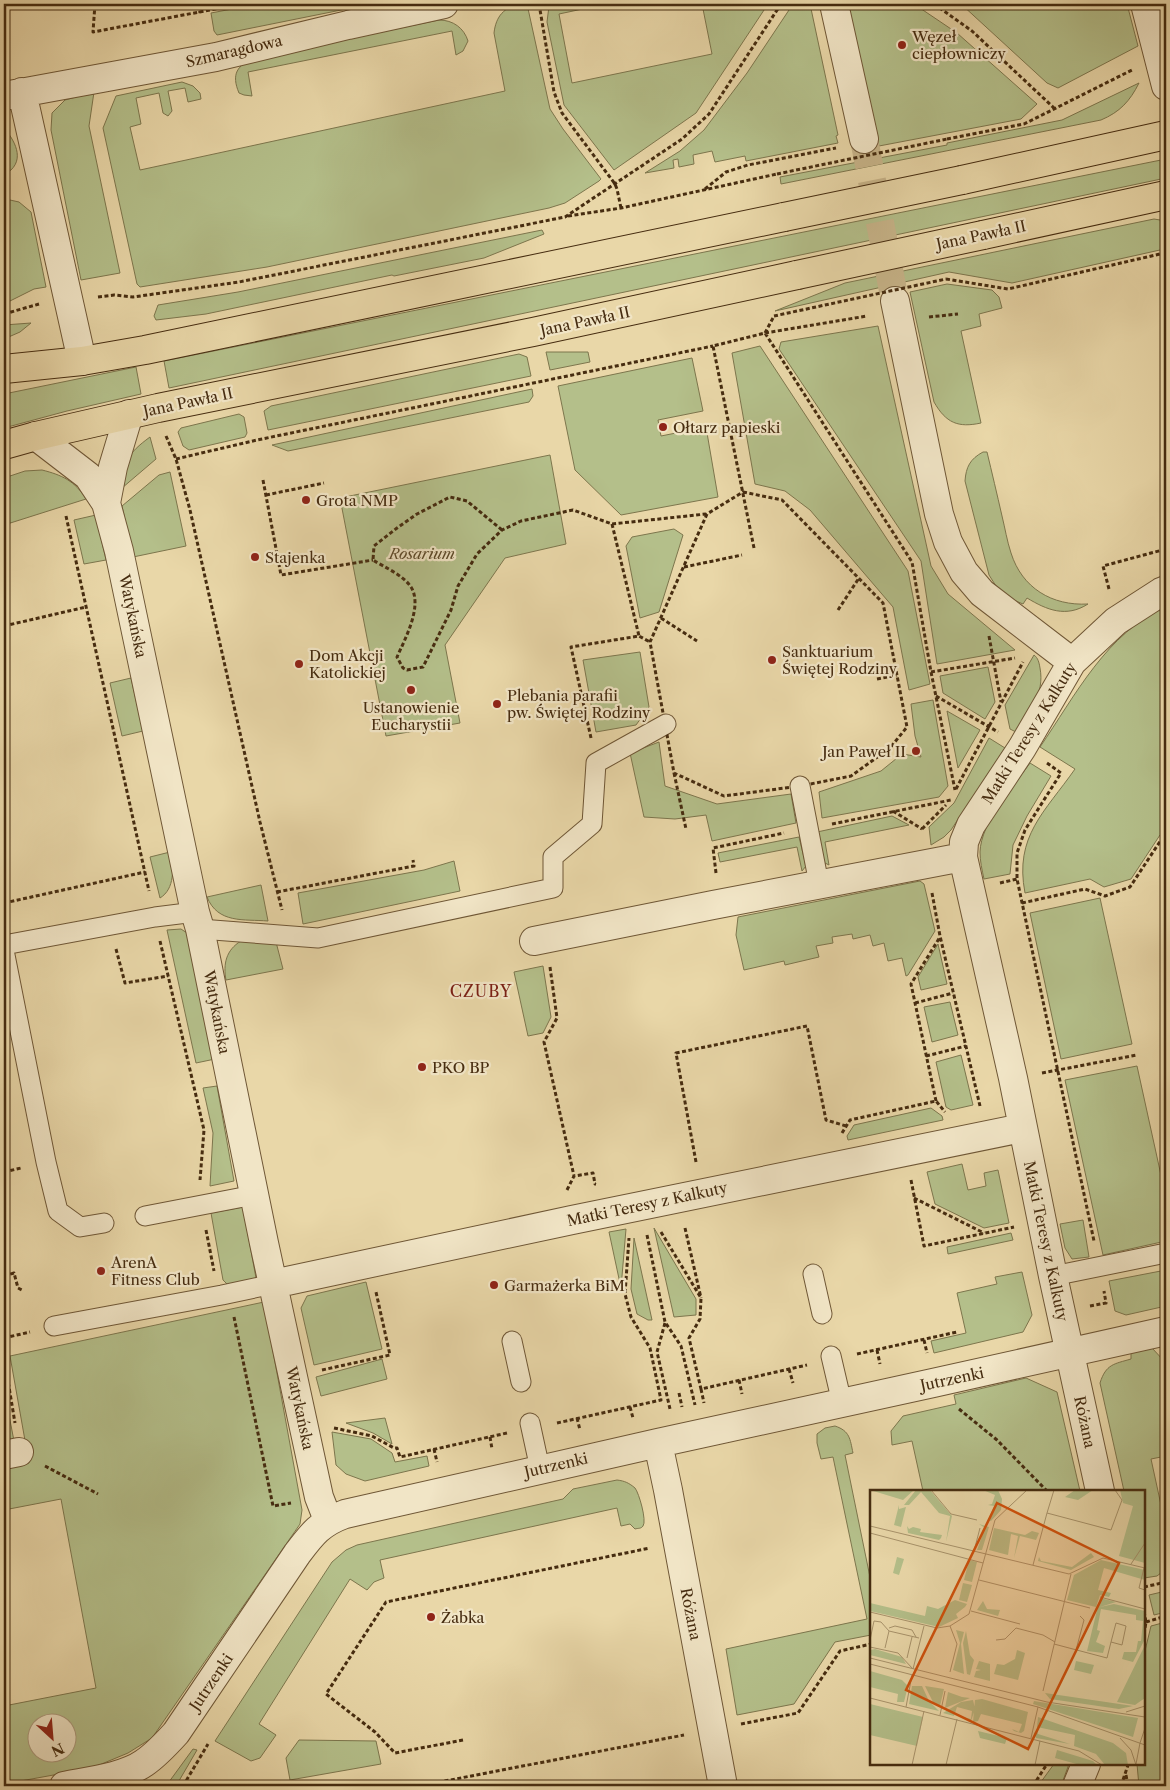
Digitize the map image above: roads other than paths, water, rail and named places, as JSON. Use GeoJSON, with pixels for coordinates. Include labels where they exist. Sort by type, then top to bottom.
{"type":"FeatureCollection","features":[{"type":"Feature","properties":{"kind":"main road"},"geometry":{"type":"LineString","coordinates":[[4,369],[82,361],[145,350],[962,180],[1166,135]]}},
{"type":"Feature","properties":{"kind":"main road","name":"Jana Pawła II"},"geometry":{"type":"LineString","coordinates":[[4,446],[36,436],[129,414],[543,330],[1166,195]]}},
{"type":"Feature","properties":{"kind":"street","name":"Szmaragdowa"},"geometry":{"type":"LineString","coordinates":[[82,361],[13,94],[216,57],[348,24],[444,4]]}},
{"type":"Feature","properties":{"kind":"street"},"geometry":{"type":"LineString","coordinates":[[834,4],[854,143]]}},
{"type":"Feature","properties":{"kind":"street"},"geometry":{"type":"LineString","coordinates":[[1145,4],[1166,86]]}},
{"type":"Feature","properties":{"kind":"street"},"geometry":{"type":"LineString","coordinates":[[884,308],[948,542],[964,572],[982,594],[1072,662]]}},
{"type":"Feature","properties":{"kind":"street"},"geometry":{"type":"LineString","coordinates":[[106,503],[113,467],[129,414]]}},
{"type":"Feature","properties":{"kind":"street"},"geometry":{"type":"LineString","coordinates":[[36,436],[88,476],[106,503]]}},
{"type":"Feature","properties":{"kind":"street","name":"Watykańska"},"geometry":{"type":"LineString","coordinates":[[106,503],[119,551],[273,1284],[324,1508]]}},
{"type":"Feature","properties":{"kind":"street","name":"Matki Teresy z Kalkuty"},"geometry":{"type":"LineString","coordinates":[[1070,1353],[1013,1078],[963,857],[964,842],[971,825],[1022,748],[1072,662],[1116,621],[1166,590]]}},
{"type":"Feature","properties":{"kind":"street"},"geometry":{"type":"LineString","coordinates":[[534,941],[963,857]]}},
{"type":"Feature","properties":{"kind":"street","name":"Matki Teresy z Kalkuty"},"geometry":{"type":"LineString","coordinates":[[273,1284],[572,1220],[1022,1128]]}},
{"type":"Feature","properties":{"kind":"street","name":"Jutrzenki"},"geometry":{"type":"LineString","coordinates":[[64,1786],[125,1772],[144,1764],[176,1734],[297,1554],[312,1535],[324,1508],[345,1514],[658,1443],[840,1392],[1070,1353],[1166,1331]]}},
{"type":"Feature","properties":{"kind":"street","name":"Różana"},"geometry":{"type":"LineString","coordinates":[[1070,1353],[1100,1490]]}},
{"type":"Feature","properties":{"kind":"street","name":"Różana"},"geometry":{"type":"LineString","coordinates":[[658,1443],[724,1786]]}},
{"type":"Feature","properties":{"kind":"street"},"geometry":{"type":"LineString","coordinates":[[1077,1786],[1086,1765]]}},
{"type":"Feature","properties":{"kind":"lane"},"geometry":{"type":"LineString","coordinates":[[4,945],[155,917],[197,920],[288,936],[318,938],[553,888],[553,857],[592,824],[596,764],[666,724]]}},
{"type":"Feature","properties":{"kind":"lane"},"geometry":{"type":"LineString","coordinates":[[800,786],[819,884]]}},
{"type":"Feature","properties":{"kind":"lane"},"geometry":{"type":"LineString","coordinates":[[4,950],[46,1162],[58,1210],[80,1228],[104,1223]]}},
{"type":"Feature","properties":{"kind":"lane"},"geometry":{"type":"LineString","coordinates":[[145,1216],[254,1195]]}},
{"type":"Feature","properties":{"kind":"lane"},"geometry":{"type":"LineString","coordinates":[[1053,1276],[1166,1252]]}},
{"type":"Feature","properties":{"kind":"lane"},"geometry":{"type":"LineString","coordinates":[[813,1274],[822,1314]]}},
{"type":"Feature","properties":{"kind":"lane"},"geometry":{"type":"LineString","coordinates":[[54,1326],[273,1284]]}},
{"type":"Feature","properties":{"kind":"lane"},"geometry":{"type":"LineString","coordinates":[[512,1342],[521,1382]]}},
{"type":"Feature","properties":{"kind":"lane"},"geometry":{"type":"LineString","coordinates":[[832,1358],[840,1392]]}},
{"type":"Feature","properties":{"kind":"lane"},"geometry":{"type":"LineString","coordinates":[[530,1423],[540,1469]]}},
{"type":"Feature","properties":{"kind":"tunnel"},"geometry":{"type":"LineString","coordinates":[[864,139],[895,301]]}},
{"type":"Feature","properties":{"kind":"place","name":"Węzeł ciepłowniczy"},"geometry":{"type":"Point","coordinates":[902,45]}},
{"type":"Feature","properties":{"kind":"place","name":"Ołtarz papieski"},"geometry":{"type":"Point","coordinates":[663,427]}},
{"type":"Feature","properties":{"kind":"place","name":"Grota NMP"},"geometry":{"type":"Point","coordinates":[306,500]}},
{"type":"Feature","properties":{"kind":"place","name":"Stajenka"},"geometry":{"type":"Point","coordinates":[255,557]}},
{"type":"Feature","properties":{"kind":"place","name":"Sanktuarium Świętej Rodziny"},"geometry":{"type":"Point","coordinates":[772,660]}},
{"type":"Feature","properties":{"kind":"place","name":"Dom Akcji Katolickiej"},"geometry":{"type":"Point","coordinates":[299,664]}},
{"type":"Feature","properties":{"kind":"place","name":"Ustanowienie Eucharystii"},"geometry":{"type":"Point","coordinates":[411,690]}},
{"type":"Feature","properties":{"kind":"place","name":"Plebania parafii pw. Świętej Rodziny"},"geometry":{"type":"Point","coordinates":[497,704]}},
{"type":"Feature","properties":{"kind":"place","name":"Jan Paweł II"},"geometry":{"type":"Point","coordinates":[916,751]}},
{"type":"Feature","properties":{"kind":"place","name":"PKO BP"},"geometry":{"type":"Point","coordinates":[422,1067]}},
{"type":"Feature","properties":{"kind":"place","name":"ArenA Fitness Club"},"geometry":{"type":"Point","coordinates":[101,1271]}},
{"type":"Feature","properties":{"kind":"place","name":"Garmażerka BiM"},"geometry":{"type":"Point","coordinates":[494,1285]}},
{"type":"Feature","properties":{"kind":"place","name":"Żabka"},"geometry":{"type":"Point","coordinates":[431,1617]}},
{"type":"Feature","properties":{"kind":"district","name":"CZUBY"},"geometry":{"type":"Point","coordinates":[481,991]}},
{"type":"Feature","properties":{"kind":"park label","name":"Rosarium"},"geometry":{"type":"Point","coordinates":[422,553]}}]}
